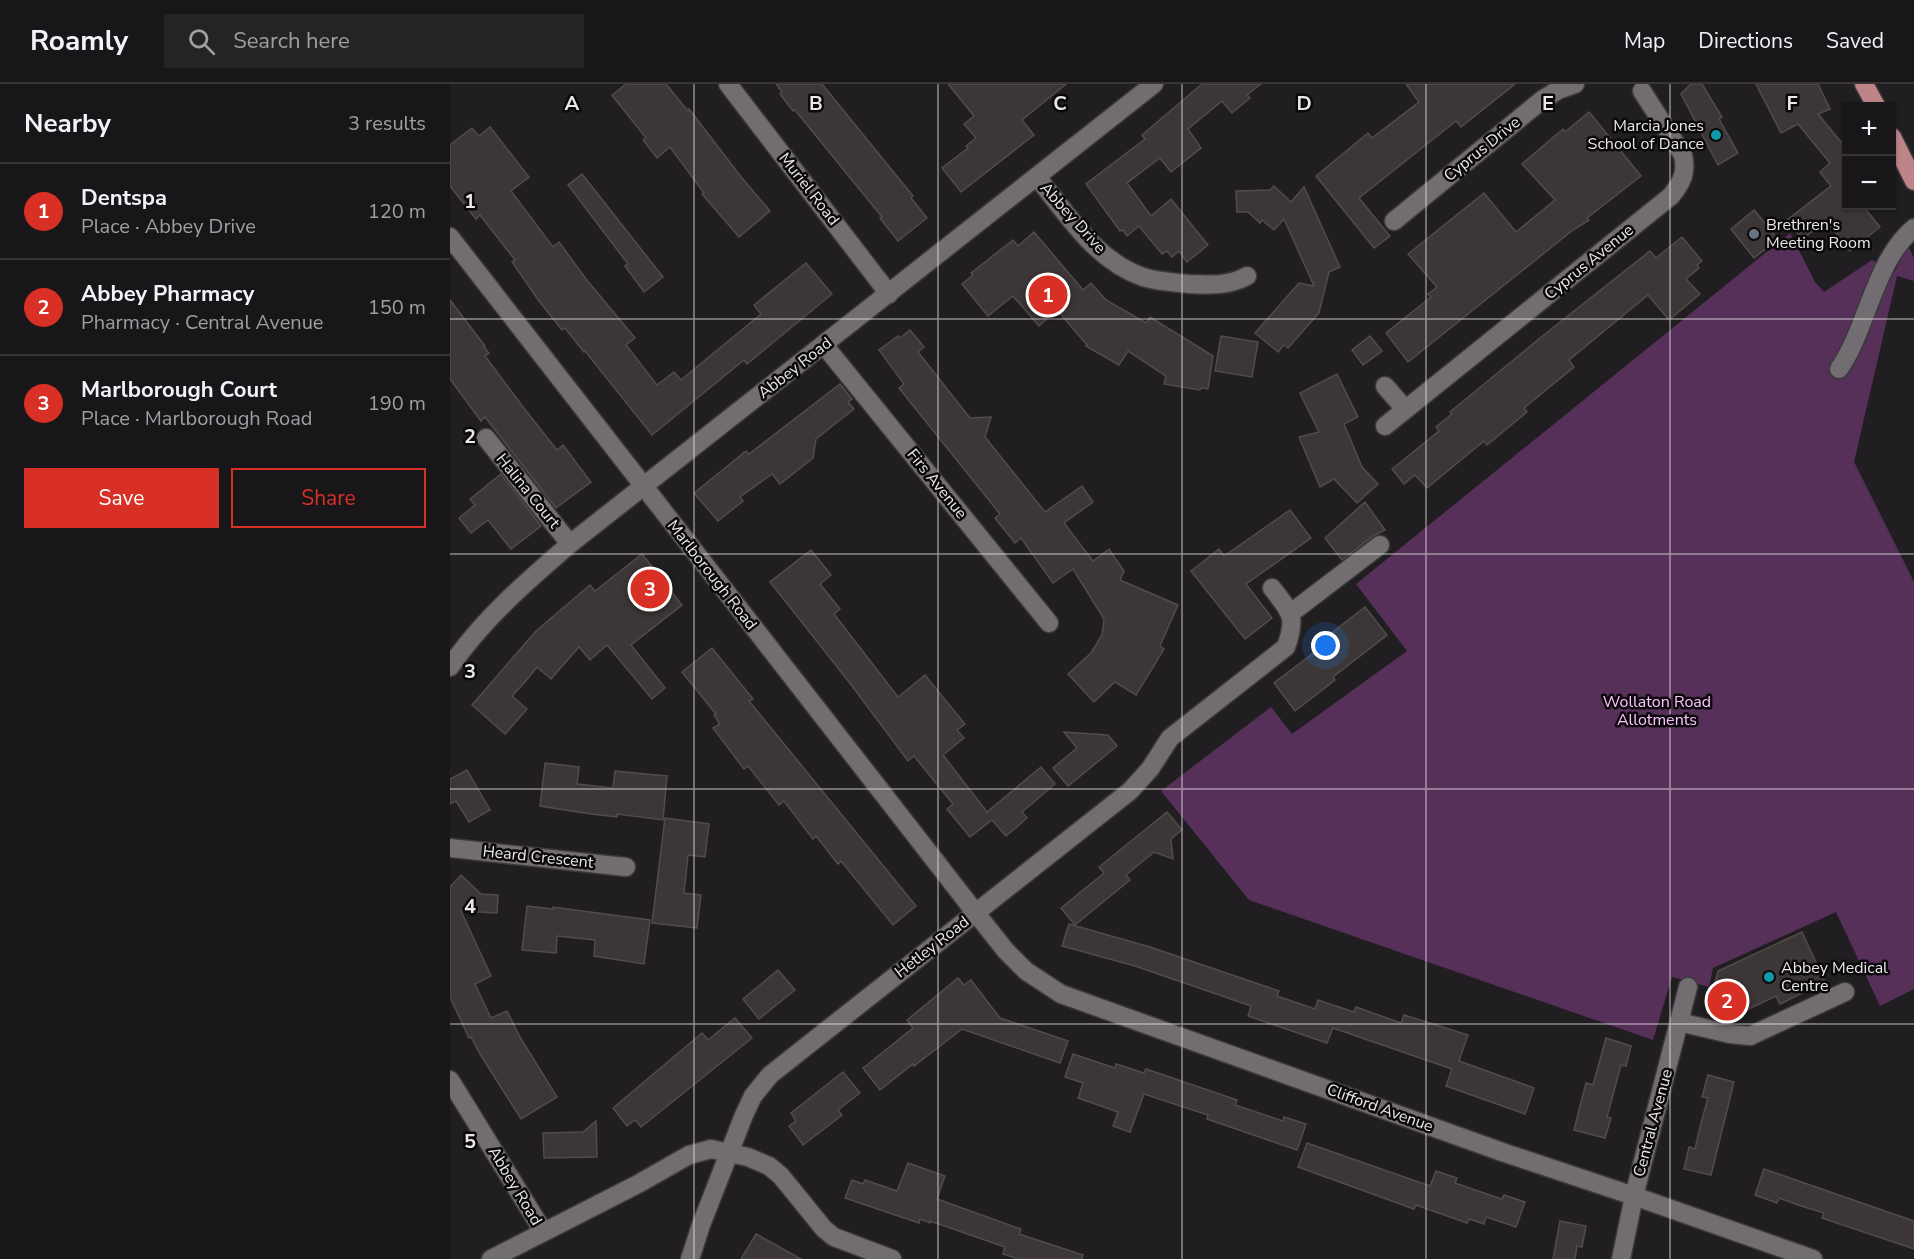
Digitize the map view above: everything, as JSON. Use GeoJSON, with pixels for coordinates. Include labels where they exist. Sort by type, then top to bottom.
{"type":"FeatureCollection","features":[{"type":"Feature","properties":{"kind":"main road"},"geometry":{"type":"LineString","coordinates":[[1864,84],[1874,102]]}},
{"type":"Feature","properties":{"kind":"main road"},"geometry":{"type":"LineString","coordinates":[[1896,145],[1914,181]]}},
{"type":"Feature","properties":{"kind":"street","name":"Muriel Road"},"geometry":{"type":"LineString","coordinates":[[728,84],[890,294]]}},
{"type":"Feature","properties":{"kind":"street","name":"Abbey Road"},"geometry":{"type":"LineString","coordinates":[[450,667],[501,608],[570,544],[1154,84]]}},
{"type":"Feature","properties":{"kind":"street","name":"Cyprus Drive"},"geometry":{"type":"LineString","coordinates":[[1394,221],[1542,100],[1558,90],[1575,84]]}},
{"type":"Feature","properties":{"kind":"street","name":"Cyprus Avenue"},"geometry":{"type":"LineString","coordinates":[[1385,426],[1677,189],[1684,176],[1683,155],[1639,86]]}},
{"type":"Feature","properties":{"kind":"street","name":"Abbey Drive"},"geometry":{"type":"LineString","coordinates":[[1037,177],[1092,245],[1115,263],[1131,271],[1156,280],[1197,284],[1223,285],[1237,282],[1247,276]]}},
{"type":"Feature","properties":{"kind":"street"},"geometry":{"type":"LineString","coordinates":[[1839,369],[1850,353],[1885,269],[1904,236],[1914,228]]}},
{"type":"Feature","properties":{"kind":"street","name":"Marlborough Road"},"geometry":{"type":"LineString","coordinates":[[450,237],[975,912]]}},
{"type":"Feature","properties":{"kind":"street","name":"Firs Avenue"},"geometry":{"type":"LineString","coordinates":[[824,345],[1049,623]]}},
{"type":"Feature","properties":{"kind":"street"},"geometry":{"type":"LineString","coordinates":[[1385,386],[1405,409]]}},
{"type":"Feature","properties":{"kind":"street","name":"Halina Court"},"geometry":{"type":"LineString","coordinates":[[486,438],[570,544]]}},
{"type":"Feature","properties":{"kind":"street"},"geometry":{"type":"LineString","coordinates":[[1272,588],[1291,612],[1380,545]]}},
{"type":"Feature","properties":{"kind":"street","name":"Hetley Road"},"geometry":{"type":"LineString","coordinates":[[690,1259],[729,1153],[753,1096],[770,1075],[1130,791],[1150,769],[1170,738],[1286,647],[1292,625],[1291,612]]}},
{"type":"Feature","properties":{"kind":"street","name":"Heard Crescent"},"geometry":{"type":"LineString","coordinates":[[450,848],[626,867]]}},
{"type":"Feature","properties":{"kind":"street","name":"Clifford Avenue"},"geometry":{"type":"LineString","coordinates":[[975,912],[1006,951],[1026,971],[1061,994],[1505,1154],[1634,1196],[1813,1259]]}},
{"type":"Feature","properties":{"kind":"street","name":"Central Avenue"},"geometry":{"type":"LineString","coordinates":[[1621,1259],[1634,1196],[1688,987]]}},
{"type":"Feature","properties":{"kind":"street"},"geometry":{"type":"LineString","coordinates":[[1679,1022],[1750,1036],[1845,992]]}},
{"type":"Feature","properties":{"kind":"street","name":"Abbey Road"},"geometry":{"type":"LineString","coordinates":[[450,1080],[543,1231]]}},
{"type":"Feature","properties":{"kind":"street"},"geometry":{"type":"LineString","coordinates":[[491,1259],[638,1184],[689,1155],[711,1149],[748,1157],[769,1166],[781,1176],[824,1229],[834,1237],[892,1259]]}},
{"type":"Feature","properties":{"kind":"green space","name":"Wollaton Road Allotments"},"geometry":{"type":"Polygon","coordinates":[[[1790,233],[1815,282],[1824,292],[1872,260],[1894,273],[1908,246],[1914,258],[1914,281],[1897,276],[1854,462],[1914,582],[1914,989],[1880,1006],[1836,912],[1713,968],[1709,987],[1672,977],[1653,1040],[1249,900],[1161,791],[1271,707],[1292,734],[1407,651],[1356,584],[1790,233]]]}},
{"type":"Feature","properties":{"kind":"building"},"geometry":{"type":"Polygon","coordinates":[[[626,84],[666,84],[688,111],[689,109],[770,211],[739,237],[702,194],[704,193],[670,147],[657,158],[643,140],[646,138],[612,95],[626,84]]]}},
{"type":"Feature","properties":{"kind":"building"},"geometry":{"type":"Polygon","coordinates":[[[776,84],[822,84],[913,196],[911,198],[927,218],[898,241],[880,218],[882,217],[795,110],[793,111],[780,94],[782,92],[776,84]]]}},
{"type":"Feature","properties":{"kind":"building"},"geometry":{"type":"Polygon","coordinates":[[[948,84],[1066,84],[1022,120],[1034,135],[961,192],[942,168],[968,148],[966,146],[976,138],[964,124],[974,116],[948,84]]]}},
{"type":"Feature","properties":{"kind":"building"},"geometry":{"type":"Polygon","coordinates":[[[1202,84],[1261,84],[1247,95],[1250,98],[1232,113],[1222,101],[1188,129],[1201,148],[1171,172],[1160,158],[1127,183],[1151,216],[1171,199],[1208,245],[1187,262],[1179,251],[1172,257],[1167,251],[1162,254],[1139,226],[1127,236],[1123,230],[1120,231],[1086,184],[1145,139],[1142,135],[1202,84]]]}},
{"type":"Feature","properties":{"kind":"building"},"geometry":{"type":"Polygon","coordinates":[[[1406,84],[1515,84],[1461,127],[1456,121],[1359,198],[1390,236],[1374,248],[1316,176],[1368,133],[1372,138],[1419,102],[1406,84]]]}},
{"type":"Feature","properties":{"kind":"building","name":"Marcia Jones School of Dance"},"geometry":{"type":"Polygon","coordinates":[[[1691,84],[1702,84],[1722,117],[1719,119],[1738,153],[1718,165],[1681,94],[1691,84]]]}},
{"type":"Feature","properties":{"kind":"building"},"geometry":{"type":"Polygon","coordinates":[[[1756,84],[1818,84],[1830,109],[1818,114],[1842,143],[1842,210],[1866,210],[1880,227],[1850,251],[1828,223],[1824,226],[1822,224],[1802,239],[1787,220],[1831,186],[1820,172],[1830,163],[1798,124],[1781,133],[1756,84]]]}},
{"type":"Feature","properties":{"kind":"building"},"geometry":{"type":"Polygon","coordinates":[[[1589,112],[1641,176],[1587,218],[1589,220],[1573,230],[1408,362],[1386,333],[1431,297],[1428,294],[1437,287],[1408,254],[1484,193],[1516,232],[1555,200],[1522,164],[1563,129],[1565,132],[1589,112]]]}},
{"type":"Feature","properties":{"kind":"building"},"geometry":{"type":"Polygon","coordinates":[[[490,127],[529,177],[511,191],[553,247],[559,242],[635,338],[626,345],[657,385],[674,372],[681,380],[761,314],[754,305],[806,263],[832,294],[747,364],[744,360],[652,435],[585,351],[565,328],[562,330],[539,301],[512,262],[515,260],[480,215],[476,219],[450,186],[450,145],[472,128],[479,136],[490,127]]]}},
{"type":"Feature","properties":{"kind":"building"},"geometry":{"type":"Polygon","coordinates":[[[582,174],[663,277],[644,292],[625,266],[628,264],[568,185],[582,174]]]}},
{"type":"Feature","properties":{"kind":"building"},"geometry":{"type":"Polygon","coordinates":[[[1274,186],[1291,202],[1304,187],[1340,267],[1329,272],[1319,313],[1288,348],[1284,345],[1278,352],[1255,333],[1299,283],[1314,286],[1284,219],[1274,230],[1262,220],[1260,223],[1248,212],[1237,212],[1236,191],[1270,190],[1274,186]]]}},
{"type":"Feature","properties":{"kind":"building","name":"Brethren's Meeting Room"},"geometry":{"type":"Polygon","coordinates":[[[1754,210],[1778,239],[1754,258],[1731,229],[1754,210]]]}},
{"type":"Feature","properties":{"kind":"building"},"geometry":{"type":"Polygon","coordinates":[[[1034,232],[1083,290],[1091,283],[1106,300],[1146,323],[1150,317],[1213,356],[1208,389],[1201,388],[1200,390],[1164,384],[1166,376],[1128,351],[1119,365],[1086,346],[1057,310],[1039,326],[1013,296],[988,316],[962,284],[973,275],[971,273],[1013,240],[1018,246],[1034,232]]]}},
{"type":"Feature","properties":{"kind":"building"},"geometry":{"type":"Polygon","coordinates":[[[1682,237],[1702,261],[1697,265],[1699,268],[1686,279],[1700,294],[1669,320],[1648,295],[1569,360],[1574,367],[1524,408],[1527,412],[1487,445],[1484,441],[1427,488],[1415,475],[1404,484],[1392,469],[1439,431],[1436,427],[1452,414],[1450,412],[1650,251],[1656,258],[1682,237]]]}},
{"type":"Feature","properties":{"kind":"building"},"geometry":{"type":"Polygon","coordinates":[[[450,300],[485,346],[489,353],[485,356],[523,407],[557,450],[563,445],[591,482],[556,508],[485,417],[481,421],[450,379],[450,300]]]}},
{"type":"Feature","properties":{"kind":"building"},"geometry":{"type":"Polygon","coordinates":[[[910,330],[924,347],[918,352],[970,418],[991,417],[985,437],[1045,512],[1082,486],[1093,502],[1064,523],[1093,561],[1109,549],[1124,571],[1120,580],[1178,605],[1160,646],[1164,649],[1136,695],[1115,682],[1094,702],[1068,674],[1091,653],[1102,635],[1104,619],[1073,569],[1053,583],[1021,538],[1015,543],[995,518],[1000,514],[899,388],[904,384],[879,350],[910,330]]]}},
{"type":"Feature","properties":{"kind":"building"},"geometry":{"type":"Polygon","coordinates":[[[1221,336],[1258,342],[1252,377],[1215,371],[1221,336]]]}},
{"type":"Feature","properties":{"kind":"building"},"geometry":{"type":"Polygon","coordinates":[[[1370,336],[1382,351],[1363,365],[1352,350],[1370,336]]]}},
{"type":"Feature","properties":{"kind":"building"},"geometry":{"type":"Polygon","coordinates":[[[1337,374],[1358,417],[1344,424],[1362,467],[1378,484],[1357,503],[1334,479],[1320,487],[1299,437],[1319,432],[1300,393],[1337,374]]]}},
{"type":"Feature","properties":{"kind":"building"},"geometry":{"type":"Polygon","coordinates":[[[840,384],[852,399],[848,402],[854,409],[816,439],[813,458],[780,484],[772,474],[740,497],[743,501],[718,521],[694,493],[746,451],[749,454],[840,384]]]}},
{"type":"Feature","properties":{"kind":"building"},"geometry":{"type":"Polygon","coordinates":[[[501,474],[541,526],[511,549],[488,520],[471,533],[459,518],[475,505],[470,499],[501,474]]]}},
{"type":"Feature","properties":{"kind":"building"},"geometry":{"type":"Polygon","coordinates":[[[1365,502],[1385,530],[1373,536],[1342,560],[1325,538],[1365,502]]]}},
{"type":"Feature","properties":{"kind":"building"},"geometry":{"type":"Polygon","coordinates":[[[1290,510],[1311,538],[1246,584],[1272,618],[1245,639],[1191,571],[1219,549],[1224,556],[1290,510]]]}},
{"type":"Feature","properties":{"kind":"building"},"geometry":{"type":"Polygon","coordinates":[[[811,550],[831,575],[820,584],[840,609],[834,614],[898,697],[925,675],[965,724],[957,730],[964,738],[943,755],[987,812],[1041,767],[1055,784],[1022,812],[1027,818],[1006,836],[992,820],[970,837],[947,809],[953,804],[914,756],[908,761],[770,582],[811,550]]]}},
{"type":"Feature","properties":{"kind":"building"},"geometry":{"type":"Polygon","coordinates":[[[642,554],[682,605],[631,645],[665,688],[652,699],[607,645],[590,660],[579,647],[551,679],[537,667],[512,696],[527,709],[505,734],[472,705],[536,631],[590,585],[595,591],[642,554]]]}},
{"type":"Feature","properties":{"kind":"building"},"geometry":{"type":"Polygon","coordinates":[[[1365,607],[1387,635],[1333,677],[1335,680],[1295,711],[1274,683],[1328,642],[1325,638],[1365,607]]]}},
{"type":"Feature","properties":{"kind":"building"},"geometry":{"type":"Polygon","coordinates":[[[712,648],[753,699],[749,701],[916,906],[893,925],[841,861],[838,864],[816,836],[813,839],[784,801],[779,805],[748,766],[744,769],[713,728],[720,724],[714,715],[716,714],[682,672],[712,648]]]}},
{"type":"Feature","properties":{"kind":"building"},"geometry":{"type":"Polygon","coordinates":[[[1064,732],[1108,735],[1117,746],[1068,786],[1053,768],[1077,748],[1064,732]]]}},
{"type":"Feature","properties":{"kind":"building"},"geometry":{"type":"Polygon","coordinates":[[[545,763],[579,767],[577,784],[613,788],[615,771],[667,776],[663,820],[617,814],[617,817],[540,806],[545,763]]]}},
{"type":"Feature","properties":{"kind":"building"},"geometry":{"type":"Polygon","coordinates":[[[467,770],[490,810],[469,822],[456,801],[450,804],[450,779],[467,770]]]}},
{"type":"Feature","properties":{"kind":"building"},"geometry":{"type":"Polygon","coordinates":[[[1167,812],[1182,830],[1171,839],[1173,859],[1154,852],[1126,875],[1130,880],[1075,925],[1061,908],[1104,873],[1099,867],[1167,812]]]}},
{"type":"Feature","properties":{"kind":"building"},"geometry":{"type":"Polygon","coordinates":[[[665,818],[709,824],[705,857],[688,855],[684,893],[701,895],[697,928],[652,923],[665,818]]]}},
{"type":"Feature","properties":{"kind":"building"},"geometry":{"type":"Polygon","coordinates":[[[461,875],[481,894],[498,895],[497,913],[461,911],[491,976],[475,984],[491,1018],[507,1011],[520,1037],[557,1097],[521,1119],[471,1037],[469,1038],[450,997],[450,887],[461,875]]]}},
{"type":"Feature","properties":{"kind":"building"},"geometry":{"type":"Polygon","coordinates":[[[527,906],[553,909],[553,907],[650,920],[644,964],[594,956],[595,940],[557,936],[556,953],[522,950],[527,906]]]}},
{"type":"Feature","properties":{"kind":"building"},"geometry":{"type":"Polygon","coordinates":[[[1069,924],[1150,947],[1279,991],[1277,996],[1315,1009],[1318,1000],[1354,1012],[1356,1007],[1401,1023],[1404,1015],[1468,1035],[1459,1061],[1534,1088],[1525,1114],[1446,1086],[1452,1069],[1333,1028],[1327,1043],[1248,1016],[1251,1006],[1135,966],[1062,946],[1069,924]]]}},
{"type":"Feature","properties":{"kind":"building","name":"Abbey Medical Centre"},"geometry":{"type":"Polygon","coordinates":[[[1802,932],[1825,982],[1780,1004],[1776,996],[1740,1013],[1738,1007],[1726,1013],[1722,1007],[1707,1013],[1718,971],[1802,932]]]}},
{"type":"Feature","properties":{"kind":"building"},"geometry":{"type":"Polygon","coordinates":[[[778,970],[795,990],[759,1019],[743,999],[778,970]]]}},
{"type":"Feature","properties":{"kind":"building"},"geometry":{"type":"Polygon","coordinates":[[[958,978],[964,985],[971,980],[1000,1018],[1068,1041],[1060,1063],[962,1029],[880,1090],[863,1068],[913,1028],[907,1020],[958,978]]]}},
{"type":"Feature","properties":{"kind":"building"},"geometry":{"type":"Polygon","coordinates":[[[735,1018],[752,1038],[641,1127],[635,1120],[627,1126],[613,1108],[702,1033],[708,1040],[735,1018]]]}},
{"type":"Feature","properties":{"kind":"building"},"geometry":{"type":"Polygon","coordinates":[[[1606,1038],[1631,1046],[1626,1066],[1621,1065],[1607,1117],[1611,1118],[1605,1138],[1574,1130],[1586,1083],[1593,1085],[1606,1038]]]}},
{"type":"Feature","properties":{"kind":"building"},"geometry":{"type":"Polygon","coordinates":[[[1073,1054],[1115,1068],[1116,1064],[1144,1073],[1146,1069],[1237,1100],[1235,1105],[1283,1121],[1284,1117],[1306,1124],[1297,1150],[1207,1119],[1208,1115],[1144,1094],[1130,1132],[1113,1126],[1118,1112],[1078,1098],[1083,1083],[1065,1077],[1073,1054]]]}},
{"type":"Feature","properties":{"kind":"building"},"geometry":{"type":"Polygon","coordinates":[[[843,1072],[860,1093],[838,1110],[842,1115],[803,1145],[789,1126],[796,1121],[791,1113],[843,1072]]]}},
{"type":"Feature","properties":{"kind":"building"},"geometry":{"type":"Polygon","coordinates":[[[1708,1075],[1734,1082],[1711,1175],[1684,1169],[1689,1147],[1695,1149],[1708,1098],[1702,1097],[1708,1075]]]}},
{"type":"Feature","properties":{"kind":"building"},"geometry":{"type":"Polygon","coordinates":[[[596,1121],[597,1157],[544,1158],[543,1133],[583,1132],[596,1121]]]}},
{"type":"Feature","properties":{"kind":"building"},"geometry":{"type":"Polygon","coordinates":[[[1307,1143],[1430,1186],[1436,1171],[1457,1178],[1455,1183],[1502,1199],[1504,1195],[1525,1202],[1516,1227],[1486,1217],[1484,1224],[1469,1219],[1467,1223],[1416,1205],[1414,1209],[1298,1167],[1307,1143]]]}},
{"type":"Feature","properties":{"kind":"building"},"geometry":{"type":"Polygon","coordinates":[[[908,1163],[945,1176],[937,1199],[1021,1229],[1019,1234],[1083,1255],[1082,1259],[1018,1259],[1003,1254],[1005,1247],[930,1221],[930,1223],[920,1219],[919,1223],[845,1198],[852,1180],[863,1184],[865,1180],[897,1191],[908,1163]]]}},
{"type":"Feature","properties":{"kind":"building"},"geometry":{"type":"Polygon","coordinates":[[[1764,1169],[1914,1221],[1914,1249],[1822,1218],[1824,1213],[1779,1198],[1777,1203],[1755,1195],[1764,1169]]]}},
{"type":"Feature","properties":{"kind":"building"},"geometry":{"type":"Polygon","coordinates":[[[1560,1221],[1586,1226],[1582,1247],[1577,1246],[1575,1259],[1553,1259],[1560,1221]]]}},
{"type":"Feature","properties":{"kind":"building"},"geometry":{"type":"Polygon","coordinates":[[[756,1234],[801,1259],[741,1259],[756,1234]]]}},
{"type":"Feature","properties":{"kind":"place","name":"Marcia Jones School of Dance"},"geometry":{"type":"Point","coordinates":[1716,135]}},
{"type":"Feature","properties":{"kind":"place","name":"Brethren's Meeting Room"},"geometry":{"type":"Point","coordinates":[1754,234]}},
{"type":"Feature","properties":{"kind":"place","name":"Dentspa"},"geometry":{"type":"Point","coordinates":[1048,295]}},
{"type":"Feature","properties":{"kind":"place","name":"Marlborough Court"},"geometry":{"type":"Point","coordinates":[650,589]}},
{"type":"Feature","properties":{"kind":"place","name":"Abbey Medical Centre"},"geometry":{"type":"Point","coordinates":[1769,977]}},
{"type":"Feature","properties":{"kind":"place","name":"Abbey Pharmacy"},"geometry":{"type":"Point","coordinates":[1727,1001]}}]}
